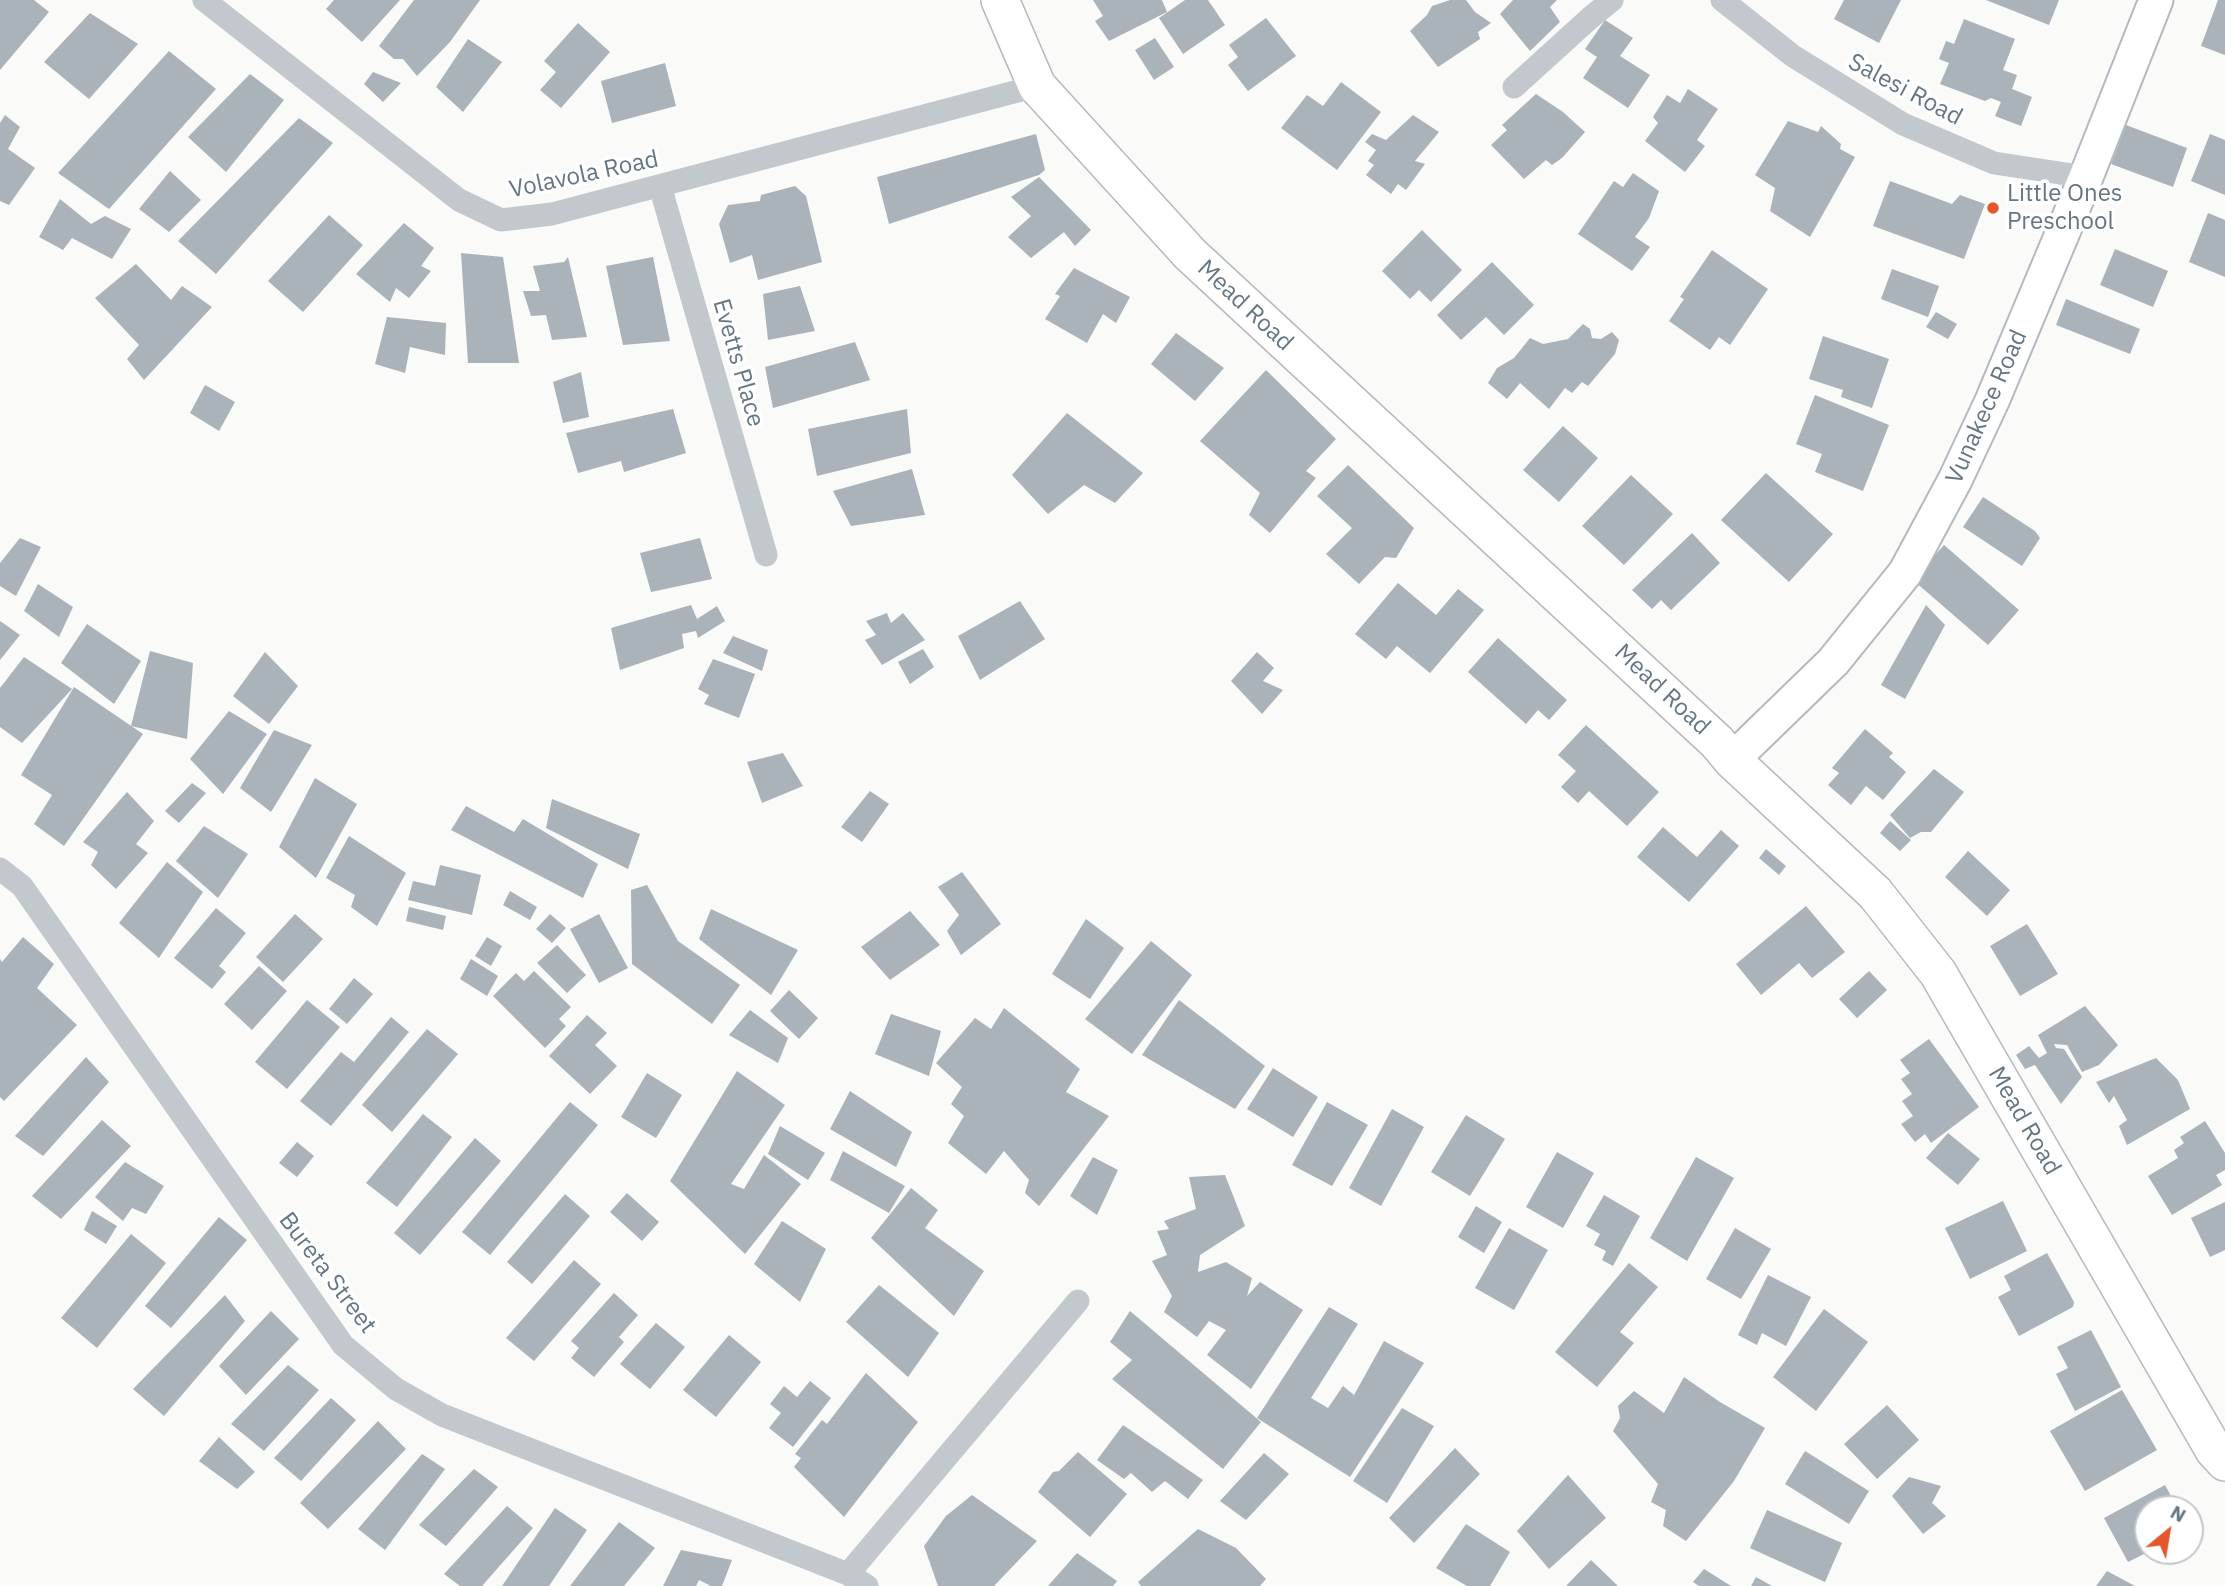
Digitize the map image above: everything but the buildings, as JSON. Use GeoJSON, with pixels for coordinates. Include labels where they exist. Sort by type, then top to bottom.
{"type":"FeatureCollection","features":[{"type":"Feature","properties":{"kind":"main road","name":"Mead Road"},"geometry":{"type":"LineString","coordinates":[[1000,0],[1037,86],[1189,254],[1717,741],[1732,760],[1875,893],[1938,973],[2214,1450],[2225,1462]]}},
{"type":"Feature","properties":{"kind":"main road","name":"Vunakece Road"},"geometry":{"type":"LineString","coordinates":[[1732,760],[1833,662],[1905,573],[1955,480],[1992,401],[2086,177],[2155,0]]}},
{"type":"Feature","properties":{"kind":"street","name":"Volavola Road"},"geometry":{"type":"LineString","coordinates":[[204,0],[459,200],[501,220],[552,214],[1037,86]]}},
{"type":"Feature","properties":{"kind":"street"},"geometry":{"type":"LineString","coordinates":[[1514,87],[1612,0]]}},
{"type":"Feature","properties":{"kind":"street","name":"Salesi Road"},"geometry":{"type":"LineString","coordinates":[[1722,0],[1793,56],[1903,124],[1994,163],[2086,177]]}},
{"type":"Feature","properties":{"kind":"street","name":"Evetts Place"},"geometry":{"type":"LineString","coordinates":[[660,186],[766,555]]}},
{"type":"Feature","properties":{"kind":"street","name":"Bureta Street"},"geometry":{"type":"LineString","coordinates":[[0,869],[22,886],[343,1345],[353,1354],[396,1389],[442,1415],[858,1580]]}},
{"type":"Feature","properties":{"kind":"street"},"geometry":{"type":"LineString","coordinates":[[858,1580],[1078,1301]]}},
{"type":"Feature","properties":{"kind":"place","name":"Little Ones Preschool"},"geometry":{"type":"Point","coordinates":[1993,208]}}]}
